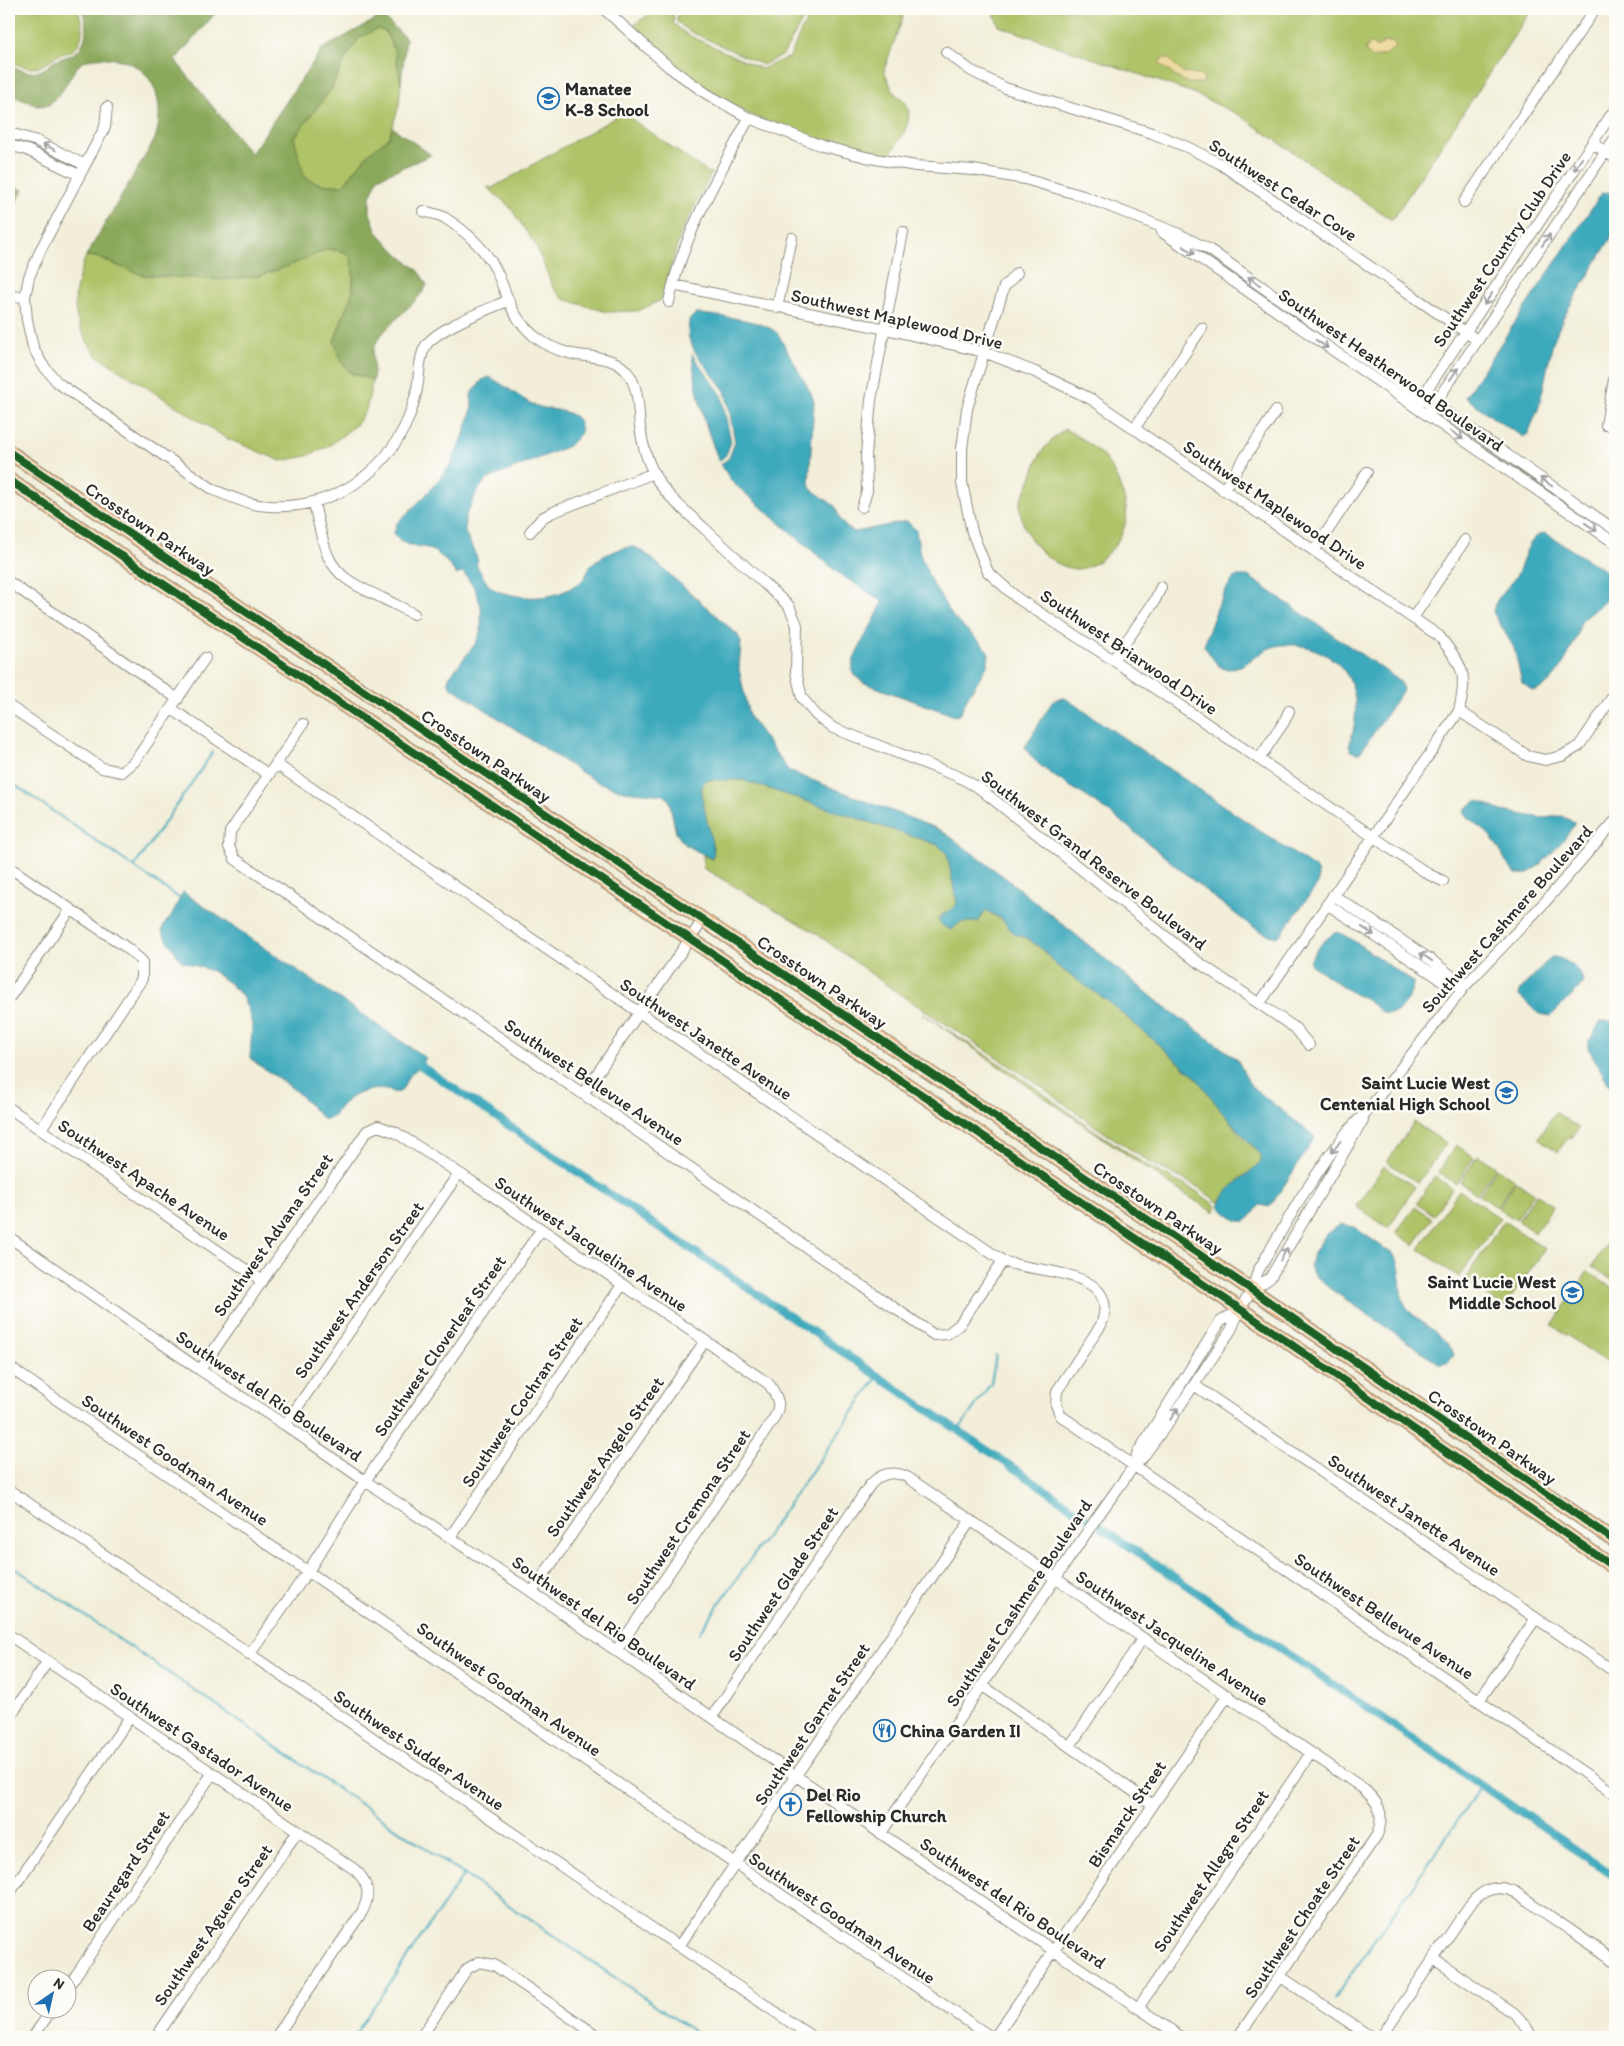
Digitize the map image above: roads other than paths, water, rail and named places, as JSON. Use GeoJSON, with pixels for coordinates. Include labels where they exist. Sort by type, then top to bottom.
{"type":"FeatureCollection","features":[{"type":"Feature","properties":{"kind":"main road","name":"Crosstown Parkway"},"geometry":{"type":"LineString","coordinates":[[9,452],[1252,1290],[1615,1540]]}},
{"type":"Feature","properties":{"kind":"main road"},"geometry":{"type":"LineString","coordinates":[[9,480],[1240,1309],[1615,1568]]}},
{"type":"Feature","properties":{"kind":"street","name":"Southwest Heatherwood Boulevard"},"geometry":{"type":"LineString","coordinates":[[604,9],[669,67],[707,94],[748,118],[822,146],[870,158],[916,166],[973,170],[1025,179],[1083,196],[1177,233],[1210,250],[1418,403],[1615,543]]}},
{"type":"Feature","properties":{"kind":"street"},"geometry":{"type":"LineString","coordinates":[[1464,202],[1595,9]]}},
{"type":"Feature","properties":{"kind":"street","name":"Southwest Cedar Cove"},"geometry":{"type":"LineString","coordinates":[[946,52],[970,70],[998,85],[1152,133],[1187,147],[1218,163],[1477,340]]}},
{"type":"Feature","properties":{"kind":"street"},"geometry":{"type":"LineString","coordinates":[[107,107],[105,127],[41,249],[29,277],[25,298],[27,320],[33,347],[42,364],[58,383],[77,398],[214,490],[240,501],[267,506],[294,506],[314,503],[342,493],[368,474],[384,458],[400,437],[410,414],[417,388],[419,365],[426,346],[440,333],[507,300]]}},
{"type":"Feature","properties":{"kind":"street","name":"Southwest Country Club Drive"},"geometry":{"type":"LineString","coordinates":[[1418,403],[1615,109]]}},
{"type":"Feature","properties":{"kind":"street"},"geometry":{"type":"LineString","coordinates":[[669,302],[698,213],[748,118]]}},
{"type":"Feature","properties":{"kind":"street"},"geometry":{"type":"LineString","coordinates":[[9,133],[37,141],[85,165]]}},
{"type":"Feature","properties":{"kind":"street","name":"Southwest Country Club Drive"},"geometry":{"type":"LineString","coordinates":[[1430,411],[1615,138]]}},
{"type":"Feature","properties":{"kind":"street"},"geometry":{"type":"LineString","coordinates":[[1592,143],[1615,158]]}},
{"type":"Feature","properties":{"kind":"street"},"geometry":{"type":"LineString","coordinates":[[9,145],[41,156],[79,176]]}},
{"type":"Feature","properties":{"kind":"street","name":"Southwest Grand Reserve Boulevard"},"geometry":{"type":"LineString","coordinates":[[423,211],[443,217],[474,241],[486,254],[495,269],[516,317],[536,338],[571,354],[599,357],[615,362],[629,375],[639,404],[640,427],[644,446],[654,473],[678,504],[789,606],[797,625],[796,672],[802,698],[816,715],[833,728],[958,776],[979,788],[1196,960],[1295,1028],[1308,1045]]}},
{"type":"Feature","properties":{"kind":"street"},"geometry":{"type":"LineString","coordinates":[[862,507],[867,492],[866,455],[871,400],[903,232]]}},
{"type":"Feature","properties":{"kind":"street"},"geometry":{"type":"LineString","coordinates":[[777,308],[792,238]]}},
{"type":"Feature","properties":{"kind":"street","name":"Southwest Briarwood Drive"},"geometry":{"type":"LineString","coordinates":[[1017,273],[1004,287],[967,409],[962,458],[962,483],[972,532],[988,572],[1017,598],[1114,660],[1372,837],[1443,882]]}},
{"type":"Feature","properties":{"kind":"street","name":"Southwest Maplewood Drive"},"geometry":{"type":"LineString","coordinates":[[673,285],[886,329],[984,352],[1035,372],[1091,399],[1439,636],[1460,663],[1464,687],[1459,711],[1260,1003]]}},
{"type":"Feature","properties":{"kind":"street"},"geometry":{"type":"LineString","coordinates":[[9,296],[25,298]]}},
{"type":"Feature","properties":{"kind":"street"},"geometry":{"type":"LineString","coordinates":[[1134,430],[1202,328]]}},
{"type":"Feature","properties":{"kind":"street"},"geometry":{"type":"LineString","coordinates":[[1606,425],[1615,374]]}},
{"type":"Feature","properties":{"kind":"street","name":"Southwest Heatherwood Boulevard"},"geometry":{"type":"LineString","coordinates":[[1430,411],[1447,413],[1615,530]]}},
{"type":"Feature","properties":{"kind":"street"},"geometry":{"type":"LineString","coordinates":[[1223,490],[1276,412]]}},
{"type":"Feature","properties":{"kind":"street"},"geometry":{"type":"LineString","coordinates":[[1314,551],[1367,472]]}},
{"type":"Feature","properties":{"kind":"street"},"geometry":{"type":"LineString","coordinates":[[530,532],[542,518],[552,513],[654,473]]}},
{"type":"Feature","properties":{"kind":"street"},"geometry":{"type":"LineString","coordinates":[[314,503],[323,543],[329,558],[338,570],[348,581],[360,589],[414,614]]}},
{"type":"Feature","properties":{"kind":"street"},"geometry":{"type":"LineString","coordinates":[[1413,618],[1465,540]]}},
{"type":"Feature","properties":{"kind":"street"},"geometry":{"type":"LineString","coordinates":[[9,582],[178,699]]}},
{"type":"Feature","properties":{"kind":"street"},"geometry":{"type":"LineString","coordinates":[[1114,660],[1154,602],[1161,587]]}},
{"type":"Feature","properties":{"kind":"street"},"geometry":{"type":"LineString","coordinates":[[9,706],[102,768],[122,772],[136,761],[205,658]]}},
{"type":"Feature","properties":{"kind":"street"},"geometry":{"type":"LineString","coordinates":[[1459,711],[1528,756],[1545,760],[1562,756],[1579,746],[1615,693]]}},
{"type":"Feature","properties":{"kind":"street"},"geometry":{"type":"LineString","coordinates":[[172,709],[269,775],[303,724]]}},
{"type":"Feature","properties":{"kind":"street"},"geometry":{"type":"LineString","coordinates":[[1259,759],[1284,722],[1289,711]]}},
{"type":"Feature","properties":{"kind":"street","name":"Southwest Janette Avenue"},"geometry":{"type":"LineString","coordinates":[[276,764],[1003,1261],[1016,1266],[1080,1278],[1095,1286],[1103,1299],[1105,1313],[1100,1325]]}},
{"type":"Feature","properties":{"kind":"street","name":"Southwest Bellevue Avenue"},"geometry":{"type":"LineString","coordinates":[[269,775],[230,832],[229,847],[235,859],[583,1094],[934,1335],[947,1334],[959,1325],[1003,1261]]}},
{"type":"Feature","properties":{"kind":"street","name":"Southwest Cashmere Boulevard"},"geometry":{"type":"LineString","coordinates":[[881,1833],[1098,1516],[1133,1467],[1160,1434],[1194,1385],[1231,1330],[1240,1309],[1252,1290],[1270,1278],[1330,1173],[1354,1137],[1368,1110],[1465,986],[1545,902],[1615,822]]}},
{"type":"Feature","properties":{"kind":"street"},"geometry":{"type":"LineString","coordinates":[[9,867],[127,948],[142,961],[142,979],[41,1129]]}},
{"type":"Feature","properties":{"kind":"street"},"geometry":{"type":"LineString","coordinates":[[1330,899],[1431,960],[1465,986]]}},
{"type":"Feature","properties":{"kind":"street"},"geometry":{"type":"LineString","coordinates":[[9,998],[71,909]]}},
{"type":"Feature","properties":{"kind":"street"},"geometry":{"type":"LineString","coordinates":[[583,1094],[703,920]]}},
{"type":"Feature","properties":{"kind":"street","name":"Southwest Apache Avenue"},"geometry":{"type":"LineString","coordinates":[[9,1108],[261,1280]]}},
{"type":"Feature","properties":{"kind":"street","name":"Southwest Jacqueline Avenue"},"geometry":{"type":"LineString","coordinates":[[378,1126],[395,1132],[460,1173],[540,1230],[769,1384],[778,1398]]}},
{"type":"Feature","properties":{"kind":"street","name":"Southwest Advana Street"},"geometry":{"type":"LineString","coordinates":[[200,1370],[261,1280],[367,1131],[378,1126]]}},
{"type":"Feature","properties":{"kind":"street","name":"Southwest Anderson Street"},"geometry":{"type":"LineString","coordinates":[[285,1425],[460,1173]]}},
{"type":"Feature","properties":{"kind":"street","name":"Southwest Cloverleaf Street"},"geometry":{"type":"LineString","coordinates":[[249,1655],[309,1570],[365,1481],[540,1230]]}},
{"type":"Feature","properties":{"kind":"street","name":"Southwest del Rio Boulevard"},"geometry":{"type":"LineString","coordinates":[[9,1238],[200,1370],[285,1425],[365,1481],[532,1592],[796,1776],[1181,2037]]}},
{"type":"Feature","properties":{"kind":"street","name":"Southwest Cochran Street"},"geometry":{"type":"LineString","coordinates":[[450,1537],[622,1284]]}},
{"type":"Feature","properties":{"kind":"street","name":"Southwest Cashmere Boulevard"},"geometry":{"type":"LineString","coordinates":[[1133,1467],[1137,1454],[1220,1322],[1240,1309]]}},
{"type":"Feature","properties":{"kind":"street","name":"Southwest Bellevue Avenue"},"geometry":{"type":"LineString","coordinates":[[1100,1325],[1057,1392],[1056,1405],[1061,1416],[1133,1467],[1615,1794]]}},
{"type":"Feature","properties":{"kind":"street","name":"Southwest Angelo Street"},"geometry":{"type":"LineString","coordinates":[[532,1592],[705,1341]]}},
{"type":"Feature","properties":{"kind":"street","name":"Southwest Goodman Avenue"},"geometry":{"type":"LineString","coordinates":[[9,1367],[309,1570],[735,1865],[991,2037]]}},
{"type":"Feature","properties":{"kind":"street","name":"Southwest Janette Avenue"},"geometry":{"type":"LineString","coordinates":[[1194,1385],[1615,1672]]}},
{"type":"Feature","properties":{"kind":"street","name":"Southwest Cremona Street"},"geometry":{"type":"LineString","coordinates":[[616,1651],[779,1411],[778,1398]]}},
{"type":"Feature","properties":{"kind":"street","name":"Southwest Jacqueline Avenue"},"geometry":{"type":"LineString","coordinates":[[886,1473],[896,1473],[907,1477],[971,1520],[1361,1787],[1374,1798],[1381,1810]]}},
{"type":"Feature","properties":{"kind":"street","name":"Southwest Glade Street"},"geometry":{"type":"LineString","coordinates":[[712,1717],[870,1485],[886,1473]]}},
{"type":"Feature","properties":{"kind":"street","name":"Southwest Sudder Avenue"},"geometry":{"type":"LineString","coordinates":[[9,1490],[812,2037]]}},
{"type":"Feature","properties":{"kind":"street","name":"Southwest Garnet Street"},"geometry":{"type":"LineString","coordinates":[[679,1946],[971,1520]]}},
{"type":"Feature","properties":{"kind":"street"},"geometry":{"type":"LineString","coordinates":[[1479,1701],[1536,1618]]}},
{"type":"Feature","properties":{"kind":"street","name":"Southwest Gastador Avenue"},"geometry":{"type":"LineString","coordinates":[[9,1635],[298,1831],[360,1874],[365,1881],[368,1892],[367,1902],[362,1912],[276,2037]]}},
{"type":"Feature","properties":{"kind":"street"},"geometry":{"type":"LineString","coordinates":[[1070,1746],[1143,1638]]}},
{"type":"Feature","properties":{"kind":"street"},"geometry":{"type":"LineString","coordinates":[[9,1718],[48,1661]]}},
{"type":"Feature","properties":{"kind":"street"},"geometry":{"type":"LineString","coordinates":[[983,1686],[1153,1805]]}},
{"type":"Feature","properties":{"kind":"street","name":"Bismarck Street"},"geometry":{"type":"LineString","coordinates":[[995,2037],[1228,1695]]}},
{"type":"Feature","properties":{"kind":"street"},"geometry":{"type":"LineString","coordinates":[[9,1894],[130,1717]]}},
{"type":"Feature","properties":{"kind":"street","name":"Southwest Allegre Street"},"geometry":{"type":"LineString","coordinates":[[1138,2008],[1311,1753]]}},
{"type":"Feature","properties":{"kind":"street","name":"Beauregard Street"},"geometry":{"type":"LineString","coordinates":[[78,1972],[212,1774]]}},
{"type":"Feature","properties":{"kind":"street","name":"Southwest Choate Street"},"geometry":{"type":"LineString","coordinates":[[1238,2037],[1377,1835],[1381,1826],[1381,1810]]}},
{"type":"Feature","properties":{"kind":"street","name":"Southwest Aguero Street"},"geometry":{"type":"LineString","coordinates":[[156,2037],[298,1831]]}},
{"type":"Feature","properties":{"kind":"street"},"geometry":{"type":"LineString","coordinates":[[1381,2037],[1475,1899],[1489,1889],[1504,1888],[1515,1892],[1615,1961]]}},
{"type":"Feature","properties":{"kind":"street"},"geometry":{"type":"LineString","coordinates":[[1434,1959],[1514,2013],[1527,2027],[1530,2037]]}},
{"type":"Feature","properties":{"kind":"street"},"geometry":{"type":"LineString","coordinates":[[421,2037],[467,1969],[479,1962],[494,1965],[599,2037]]}},
{"type":"Feature","properties":{"kind":"street"},"geometry":{"type":"LineString","coordinates":[[1281,1977],[1371,2037]]}},
{"type":"Feature","properties":{"kind":"street"},"geometry":{"type":"LineString","coordinates":[[33,2037],[46,2018]]}},
{"type":"Feature","properties":{"kind":"water"},"geometry":{"type":"Polygon","coordinates":[[[1609,192],[1615,196],[1615,227],[1611,238],[1564,316],[1553,342],[1539,407],[1528,434],[1523,437],[1465,397],[1602,193],[1609,192]]]}},
{"type":"Feature","properties":{"kind":"water"},"geometry":{"type":"Polygon","coordinates":[[[696,313],[751,321],[778,334],[811,393],[814,402],[809,484],[811,489],[835,506],[840,519],[846,527],[855,532],[907,521],[916,530],[920,554],[931,581],[953,617],[985,647],[989,654],[987,666],[966,700],[960,714],[955,716],[864,683],[854,674],[852,666],[855,658],[880,609],[882,601],[838,573],[731,481],[721,464],[729,458],[735,442],[729,409],[725,391],[695,352],[688,336],[689,320],[696,313]]]}},
{"type":"Feature","properties":{"kind":"water"},"geometry":{"type":"Polygon","coordinates":[[[692,354],[721,394],[731,442],[726,455],[719,461],[701,408],[692,354]]]}},
{"type":"Feature","properties":{"kind":"water"},"geometry":{"type":"Polygon","coordinates":[[[489,377],[534,405],[574,416],[579,422],[581,433],[569,446],[486,480],[477,492],[465,517],[465,532],[478,560],[476,564],[489,585],[496,590],[512,595],[548,596],[565,591],[582,581],[595,561],[618,550],[634,547],[650,557],[738,635],[741,642],[739,669],[749,716],[789,771],[938,829],[948,835],[1007,879],[1161,1004],[1237,1059],[1251,1086],[1313,1135],[1315,1138],[1269,1207],[1260,1205],[1251,1217],[1240,1221],[1232,1218],[1219,1206],[1231,1187],[1261,1161],[1261,1155],[1223,1113],[1195,1076],[1109,1002],[1057,966],[1043,950],[1027,938],[1014,934],[1002,919],[987,911],[978,922],[961,922],[951,930],[943,926],[938,920],[957,904],[947,854],[938,845],[742,780],[707,780],[702,785],[702,798],[714,852],[712,859],[684,844],[676,833],[669,800],[664,795],[623,791],[597,782],[451,687],[448,682],[449,677],[476,643],[481,630],[481,607],[475,589],[463,572],[457,575],[446,561],[435,552],[407,544],[398,539],[394,533],[397,523],[425,496],[449,467],[463,437],[472,409],[471,394],[482,380],[489,377]]]}},
{"type":"Feature","properties":{"kind":"water"},"geometry":{"type":"Polygon","coordinates":[[[1545,533],[1612,575],[1614,589],[1605,601],[1582,621],[1570,652],[1554,677],[1541,689],[1533,691],[1522,683],[1514,648],[1493,612],[1496,601],[1518,572],[1529,545],[1536,537],[1545,533]]]}},
{"type":"Feature","properties":{"kind":"water"},"geometry":{"type":"Polygon","coordinates":[[[1237,576],[1248,576],[1400,681],[1403,690],[1360,753],[1351,751],[1349,745],[1356,713],[1353,689],[1345,672],[1329,657],[1297,645],[1276,646],[1264,651],[1241,666],[1224,669],[1211,657],[1204,646],[1213,618],[1226,589],[1237,576]]]}},
{"type":"Feature","properties":{"kind":"water"},"geometry":{"type":"Polygon","coordinates":[[[1065,698],[1315,868],[1318,873],[1318,884],[1281,934],[1277,937],[1270,935],[1243,920],[1108,811],[1036,762],[1025,747],[1052,702],[1065,698]]]}},
{"type":"Feature","properties":{"kind":"water"},"geometry":{"type":"Polygon","coordinates":[[[1477,800],[1502,811],[1543,818],[1561,816],[1574,822],[1574,824],[1560,844],[1540,865],[1526,874],[1516,874],[1490,836],[1466,814],[1464,810],[1477,800]]]}},
{"type":"Feature","properties":{"kind":"water"},"geometry":{"type":"Polygon","coordinates":[[[183,892],[426,1058],[409,1076],[401,1091],[395,1092],[378,1089],[363,1092],[349,1099],[338,1109],[334,1116],[324,1120],[294,1090],[250,1058],[252,1025],[242,996],[229,983],[212,971],[181,961],[162,932],[164,924],[170,918],[183,892]]]}},
{"type":"Feature","properties":{"kind":"water"},"geometry":{"type":"Polygon","coordinates":[[[1337,932],[1347,936],[1413,982],[1410,994],[1398,1011],[1392,1014],[1383,1013],[1363,997],[1355,995],[1310,964],[1313,955],[1320,945],[1337,932]]]}},
{"type":"Feature","properties":{"kind":"water"},"geometry":{"type":"Polygon","coordinates":[[[1551,957],[1556,957],[1571,964],[1582,976],[1583,981],[1580,987],[1551,1016],[1539,1014],[1519,996],[1519,991],[1551,957]]]}},
{"type":"Feature","properties":{"kind":"water"},"geometry":{"type":"Polygon","coordinates":[[[1601,1021],[1615,1023],[1615,1095],[1588,1048],[1588,1043],[1601,1021]]]}},
{"type":"Feature","properties":{"kind":"water"},"geometry":{"type":"Polygon","coordinates":[[[1341,1224],[1354,1227],[1393,1254],[1399,1267],[1404,1302],[1413,1314],[1447,1343],[1454,1355],[1448,1363],[1441,1364],[1434,1360],[1329,1288],[1313,1274],[1310,1265],[1313,1254],[1326,1234],[1341,1224]]]}},
{"type":"Feature","properties":{"kind":"waterway"},"geometry":{"type":"LineString","coordinates":[[134,867],[213,752]]}},
{"type":"Feature","properties":{"kind":"waterway"},"geometry":{"type":"LineString","coordinates":[[9,781],[179,898]]}},
{"type":"Feature","properties":{"kind":"waterway"},"geometry":{"type":"LineString","coordinates":[[421,1066],[1615,1876]]}},
{"type":"Feature","properties":{"kind":"waterway"},"geometry":{"type":"LineString","coordinates":[[958,1431],[991,1383],[996,1355]]}},
{"type":"Feature","properties":{"kind":"waterway"},"geometry":{"type":"LineString","coordinates":[[699,1633],[878,1376]]}},
{"type":"Feature","properties":{"kind":"waterway"},"geometry":{"type":"LineString","coordinates":[[9,1564],[702,2037]]}},
{"type":"Feature","properties":{"kind":"waterway"},"geometry":{"type":"LineString","coordinates":[[1334,1999],[1482,1785]]}},
{"type":"Feature","properties":{"kind":"waterway"},"geometry":{"type":"LineString","coordinates":[[353,2037],[464,1874]]}},
{"type":"Feature","properties":{"kind":"place","name":"Manatee K-8 School"},"geometry":{"type":"Point","coordinates":[549,99]}},
{"type":"Feature","properties":{"kind":"place","name":"Saint Lucie West Centenial High School"},"geometry":{"type":"Point","coordinates":[1506,1093]}},
{"type":"Feature","properties":{"kind":"place","name":"Saint Lucie West Middle School"},"geometry":{"type":"Point","coordinates":[1572,1292]}},
{"type":"Feature","properties":{"kind":"place","name":"China Garden II"},"geometry":{"type":"Point","coordinates":[884,1731]}},
{"type":"Feature","properties":{"kind":"place","name":"Del Rio Fellowship Church"},"geometry":{"type":"Point","coordinates":[790,1805]}}]}
